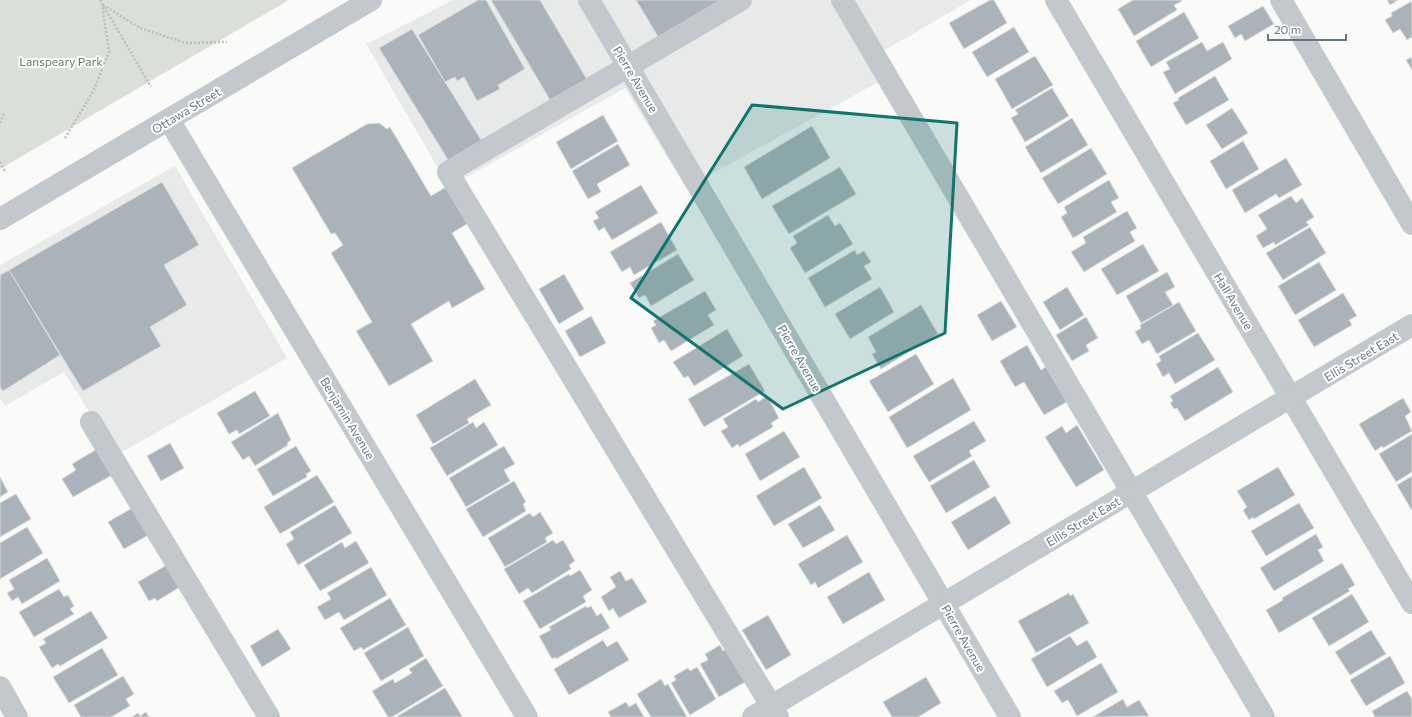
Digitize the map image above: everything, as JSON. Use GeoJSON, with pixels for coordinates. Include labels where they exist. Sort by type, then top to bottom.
{"type":"FeatureCollection","features":[{"type":"Feature","properties":{"kind":"street","name":"Ottawa Street"},"geometry":{"type":"LineString","coordinates":[[0,220],[371,0]]}},
{"type":"Feature","properties":{"kind":"street","name":"Pierre Avenue"},"geometry":{"type":"LineString","coordinates":[[589,0],[1010,717]]}},
{"type":"Feature","properties":{"kind":"street"},"geometry":{"type":"LineString","coordinates":[[741,0],[448,172],[768,713]]}},
{"type":"Feature","properties":{"kind":"street"},"geometry":{"type":"LineString","coordinates":[[842,0],[1264,717]]}},
{"type":"Feature","properties":{"kind":"street","name":"Hall Avenue"},"geometry":{"type":"LineString","coordinates":[[1056,0],[1412,603]]}},
{"type":"Feature","properties":{"kind":"street"},"geometry":{"type":"LineString","coordinates":[[1280,0],[1412,224]]}},
{"type":"Feature","properties":{"kind":"street","name":"Benjamin Avenue"},"geometry":{"type":"LineString","coordinates":[[169,120],[527,717]]}},
{"type":"Feature","properties":{"kind":"street","name":"Ellis Street East"},"geometry":{"type":"LineString","coordinates":[[768,713],[944,604],[1412,325]]}},
{"type":"Feature","properties":{"kind":"street"},"geometry":{"type":"LineString","coordinates":[[91,422],[269,717]]}},
{"type":"Feature","properties":{"kind":"street"},"geometry":{"type":"LineString","coordinates":[[0,687],[17,717]]}},
{"type":"Feature","properties":{"kind":"path"},"geometry":{"type":"LineString","coordinates":[[100,0],[151,87]]}},
{"type":"Feature","properties":{"kind":"path"},"geometry":{"type":"LineString","coordinates":[[102,4],[140,28],[186,43],[227,42]]}},
{"type":"Feature","properties":{"kind":"path"},"geometry":{"type":"LineString","coordinates":[[65,138],[94,90],[109,52],[102,4]]}},
{"type":"Feature","properties":{"kind":"path"},"geometry":{"type":"LineString","coordinates":[[0,123],[4,113]]}},
{"type":"Feature","properties":{"kind":"path"},"geometry":{"type":"LineString","coordinates":[[0,162],[6,172]]}},
{"type":"Feature","properties":{"kind":"highlighted area"},"geometry":{"type":"Polygon","coordinates":[[[752,105],[957,123],[945,333],[783,409],[631,298],[752,105]]]}},
{"type":"Feature","properties":{"kind":"shaded area"},"geometry":{"type":"Polygon","coordinates":[[[453,0],[971,0],[880,53],[893,74],[686,188],[625,88],[449,187],[366,44],[453,0]]]}},
{"type":"Feature","properties":{"kind":"shaded area"},"geometry":{"type":"Polygon","coordinates":[[[175,166],[287,358],[117,455],[64,372],[5,406],[0,398],[0,265],[175,166]]]}},
{"type":"Feature","properties":{"kind":"green space","name":"Lanspeary Park"},"geometry":{"type":"Polygon","coordinates":[[[0,0],[289,0],[0,169],[0,0]]]}},
{"type":"Feature","properties":{"kind":"building"},"geometry":{"type":"Polygon","coordinates":[[[478,0],[486,0],[525,69],[498,85],[500,89],[477,101],[464,77],[457,81],[455,77],[445,82],[418,35],[478,0]]]}},
{"type":"Feature","properties":{"kind":"building"},"geometry":{"type":"Polygon","coordinates":[[[491,0],[540,0],[589,83],[553,105],[491,0]]]}},
{"type":"Feature","properties":{"kind":"building"},"geometry":{"type":"Polygon","coordinates":[[[636,0],[729,0],[660,40],[636,0]]]}},
{"type":"Feature","properties":{"kind":"building"},"geometry":{"type":"Polygon","coordinates":[[[990,0],[994,0],[1007,23],[964,49],[949,23],[990,0]]]}},
{"type":"Feature","properties":{"kind":"building"},"geometry":{"type":"Polygon","coordinates":[[[1133,0],[1182,1],[1174,5],[1177,10],[1134,36],[1118,9],[1133,0]]]}},
{"type":"Feature","properties":{"kind":"building"},"geometry":{"type":"Polygon","coordinates":[[[1387,0],[1398,0],[1390,5],[1387,0]]]}},
{"type":"Feature","properties":{"kind":"building"},"geometry":{"type":"Polygon","coordinates":[[[1412,1],[1412,37],[1407,40],[1400,29],[1393,33],[1385,20],[1392,16],[1391,13],[1412,1]]]}},
{"type":"Feature","properties":{"kind":"building"},"geometry":{"type":"Polygon","coordinates":[[[1263,6],[1274,24],[1245,41],[1241,34],[1235,38],[1228,26],[1263,6]]]}},
{"type":"Feature","properties":{"kind":"building"},"geometry":{"type":"Polygon","coordinates":[[[1184,12],[1199,38],[1151,67],[1136,41],[1184,12]]]}},
{"type":"Feature","properties":{"kind":"building"},"geometry":{"type":"Polygon","coordinates":[[[1014,27],[1029,52],[987,77],[972,52],[1014,27]]]}},
{"type":"Feature","properties":{"kind":"building"},"geometry":{"type":"Polygon","coordinates":[[[412,29],[483,143],[450,163],[379,48],[412,29]]]}},
{"type":"Feature","properties":{"kind":"building"},"geometry":{"type":"Polygon","coordinates":[[[1202,42],[1207,51],[1223,42],[1232,59],[1175,94],[1163,72],[1170,69],[1166,62],[1202,42]]]}},
{"type":"Feature","properties":{"kind":"building"},"geometry":{"type":"Polygon","coordinates":[[[1035,56],[1053,85],[1012,109],[995,79],[1035,56]]]}},
{"type":"Feature","properties":{"kind":"building"},"geometry":{"type":"Polygon","coordinates":[[[1412,57],[1412,70],[1406,60],[1412,57]]]}},
{"type":"Feature","properties":{"kind":"building"},"geometry":{"type":"Polygon","coordinates":[[[1215,76],[1229,100],[1186,125],[1173,103],[1179,100],[1178,98],[1215,76]]]}},
{"type":"Feature","properties":{"kind":"building"},"geometry":{"type":"Polygon","coordinates":[[[1052,88],[1069,116],[1025,142],[1011,118],[1018,114],[1015,110],[1052,88]]]}},
{"type":"Feature","properties":{"kind":"building"},"geometry":{"type":"Polygon","coordinates":[[[1232,108],[1248,133],[1222,149],[1206,125],[1232,108]]]}},
{"type":"Feature","properties":{"kind":"building"},"geometry":{"type":"Polygon","coordinates":[[[603,115],[618,141],[571,169],[556,142],[603,115]]]}},
{"type":"Feature","properties":{"kind":"building"},"geometry":{"type":"Polygon","coordinates":[[[1072,118],[1088,145],[1041,173],[1025,147],[1072,118]]]}},
{"type":"Feature","properties":{"kind":"building"},"geometry":{"type":"Polygon","coordinates":[[[379,123],[387,129],[390,127],[431,196],[451,184],[472,221],[452,233],[485,289],[452,308],[449,301],[411,324],[433,361],[389,386],[356,331],[372,322],[331,253],[343,245],[335,233],[331,234],[292,168],[367,124],[379,123]]]}},
{"type":"Feature","properties":{"kind":"building"},"geometry":{"type":"Polygon","coordinates":[[[812,126],[830,158],[762,199],[744,167],[812,126]]]}},
{"type":"Feature","properties":{"kind":"building"},"geometry":{"type":"Polygon","coordinates":[[[1243,141],[1259,169],[1226,189],[1210,161],[1243,141]]]}},
{"type":"Feature","properties":{"kind":"building"},"geometry":{"type":"Polygon","coordinates":[[[618,144],[630,165],[597,184],[601,192],[588,199],[572,171],[618,144]]]}},
{"type":"Feature","properties":{"kind":"building"},"geometry":{"type":"Polygon","coordinates":[[[1091,148],[1107,174],[1058,204],[1042,178],[1091,148]]]}},
{"type":"Feature","properties":{"kind":"building"},"geometry":{"type":"Polygon","coordinates":[[[1286,158],[1302,185],[1279,198],[1276,194],[1245,213],[1232,190],[1286,158]]]}},
{"type":"Feature","properties":{"kind":"building"},"geometry":{"type":"Polygon","coordinates":[[[840,167],[856,194],[789,234],[772,206],[840,167]]]}},
{"type":"Feature","properties":{"kind":"building"},"geometry":{"type":"Polygon","coordinates":[[[1109,180],[1119,198],[1111,202],[1117,212],[1073,238],[1061,217],[1067,213],[1064,207],[1109,180]]]}},
{"type":"Feature","properties":{"kind":"building"},"geometry":{"type":"Polygon","coordinates":[[[162,182],[199,245],[164,265],[187,305],[150,327],[161,346],[83,391],[9,270],[162,182]]]}},
{"type":"Feature","properties":{"kind":"building"},"geometry":{"type":"Polygon","coordinates":[[[641,185],[658,213],[612,240],[604,227],[599,231],[593,221],[599,218],[595,212],[641,185]]]}},
{"type":"Feature","properties":{"kind":"building"},"geometry":{"type":"Polygon","coordinates":[[[1291,196],[1296,203],[1302,198],[1314,217],[1306,222],[1309,225],[1275,245],[1274,242],[1263,248],[1256,236],[1267,229],[1258,215],[1291,196]]]}},
{"type":"Feature","properties":{"kind":"building"},"geometry":{"type":"Polygon","coordinates":[[[1127,211],[1137,228],[1130,232],[1135,241],[1084,272],[1071,252],[1086,243],[1083,237],[1127,211]]]}},
{"type":"Feature","properties":{"kind":"building"},"geometry":{"type":"Polygon","coordinates":[[[828,215],[835,226],[840,223],[853,244],[805,273],[790,248],[797,243],[793,236],[828,215]]]}},
{"type":"Feature","properties":{"kind":"building"},"geometry":{"type":"Polygon","coordinates":[[[661,222],[677,250],[634,275],[630,267],[622,272],[610,252],[661,222]]]}},
{"type":"Feature","properties":{"kind":"building"},"geometry":{"type":"Polygon","coordinates":[[[1310,227],[1326,253],[1283,280],[1266,253],[1310,227]]]}},
{"type":"Feature","properties":{"kind":"building"},"geometry":{"type":"Polygon","coordinates":[[[1143,244],[1159,271],[1117,295],[1101,269],[1143,244]]]}},
{"type":"Feature","properties":{"kind":"building"},"geometry":{"type":"Polygon","coordinates":[[[855,250],[857,255],[864,251],[871,262],[864,266],[872,279],[825,307],[808,278],[855,250]]]}},
{"type":"Feature","properties":{"kind":"building"},"geometry":{"type":"Polygon","coordinates":[[[678,254],[694,280],[651,306],[645,295],[639,298],[630,283],[678,254]]]}},
{"type":"Feature","properties":{"kind":"building"},"geometry":{"type":"Polygon","coordinates":[[[1319,262],[1336,290],[1295,315],[1278,286],[1319,262]]]}},
{"type":"Feature","properties":{"kind":"building"},"geometry":{"type":"Polygon","coordinates":[[[9,270],[60,355],[3,391],[0,387],[0,275],[9,270]]]}},
{"type":"Feature","properties":{"kind":"building"},"geometry":{"type":"Polygon","coordinates":[[[1167,272],[1175,287],[1165,292],[1173,305],[1141,323],[1126,296],[1167,272]]]}},
{"type":"Feature","properties":{"kind":"building"},"geometry":{"type":"Polygon","coordinates":[[[564,274],[584,309],[559,324],[539,289],[564,274]]]}},
{"type":"Feature","properties":{"kind":"building"},"geometry":{"type":"Polygon","coordinates":[[[880,287],[894,312],[850,339],[835,314],[880,287]]]}},
{"type":"Feature","properties":{"kind":"building"},"geometry":{"type":"Polygon","coordinates":[[[1067,287],[1084,315],[1060,330],[1043,302],[1067,287]]]}},
{"type":"Feature","properties":{"kind":"building"},"geometry":{"type":"Polygon","coordinates":[[[705,291],[716,310],[708,315],[714,325],[671,351],[664,340],[659,343],[651,328],[656,325],[653,321],[705,291]]]}},
{"type":"Feature","properties":{"kind":"building"},"geometry":{"type":"Polygon","coordinates":[[[1343,293],[1357,316],[1349,320],[1352,325],[1314,347],[1298,320],[1343,293]]]}},
{"type":"Feature","properties":{"kind":"building"},"geometry":{"type":"Polygon","coordinates":[[[1001,301],[1017,327],[992,341],[977,315],[1001,301]]]}},
{"type":"Feature","properties":{"kind":"building"},"geometry":{"type":"Polygon","coordinates":[[[1179,302],[1196,331],[1157,354],[1149,340],[1142,344],[1135,332],[1141,328],[1140,325],[1179,302]]]}},
{"type":"Feature","properties":{"kind":"building"},"geometry":{"type":"Polygon","coordinates":[[[921,305],[938,334],[881,369],[872,354],[876,352],[868,337],[921,305]]]}},
{"type":"Feature","properties":{"kind":"building"},"geometry":{"type":"Polygon","coordinates":[[[591,316],[606,343],[580,357],[565,331],[591,316]]]}},
{"type":"Feature","properties":{"kind":"building"},"geometry":{"type":"Polygon","coordinates":[[[1086,317],[1098,338],[1086,345],[1089,351],[1072,361],[1056,335],[1086,317]]]}},
{"type":"Feature","properties":{"kind":"building"},"geometry":{"type":"Polygon","coordinates":[[[727,329],[743,356],[694,386],[688,376],[684,378],[673,362],[727,329]]]}},
{"type":"Feature","properties":{"kind":"building"},"geometry":{"type":"Polygon","coordinates":[[[1198,333],[1215,360],[1175,384],[1169,373],[1163,377],[1156,364],[1161,361],[1159,356],[1198,333]]]}},
{"type":"Feature","properties":{"kind":"building"},"geometry":{"type":"Polygon","coordinates":[[[1027,345],[1041,370],[1049,365],[1070,400],[1044,415],[1024,382],[1015,387],[1000,361],[1027,345]]]}},
{"type":"Feature","properties":{"kind":"building"},"geometry":{"type":"Polygon","coordinates":[[[916,354],[934,384],[888,412],[869,381],[916,354]]]}},
{"type":"Feature","properties":{"kind":"building"},"geometry":{"type":"Polygon","coordinates":[[[749,364],[765,391],[704,427],[688,399],[749,364]]]}},
{"type":"Feature","properties":{"kind":"building"},"geometry":{"type":"Polygon","coordinates":[[[1218,367],[1233,392],[1185,421],[1177,408],[1174,409],[1170,403],[1173,401],[1170,396],[1218,367]]]}},
{"type":"Feature","properties":{"kind":"building"},"geometry":{"type":"Polygon","coordinates":[[[953,378],[971,410],[907,448],[889,417],[953,378]]]}},
{"type":"Feature","properties":{"kind":"building"},"geometry":{"type":"Polygon","coordinates":[[[475,379],[491,405],[467,419],[469,423],[433,444],[416,415],[475,379]]]}},
{"type":"Feature","properties":{"kind":"building"},"geometry":{"type":"Polygon","coordinates":[[[255,391],[270,416],[239,434],[237,430],[229,434],[217,413],[255,391]]]}},
{"type":"Feature","properties":{"kind":"building"},"geometry":{"type":"Polygon","coordinates":[[[767,396],[779,418],[771,423],[773,427],[739,447],[738,444],[732,448],[721,431],[728,427],[723,419],[756,399],[758,402],[767,396]]]}},
{"type":"Feature","properties":{"kind":"building"},"geometry":{"type":"Polygon","coordinates":[[[1403,398],[1411,412],[1405,416],[1412,431],[1375,451],[1359,424],[1403,398]]]}},
{"type":"Feature","properties":{"kind":"building"},"geometry":{"type":"Polygon","coordinates":[[[278,413],[291,440],[287,443],[288,445],[255,466],[249,456],[243,460],[231,442],[278,413]]]}},
{"type":"Feature","properties":{"kind":"building"},"geometry":{"type":"Polygon","coordinates":[[[974,421],[986,441],[969,451],[972,456],[929,482],[913,456],[974,421]]]}},
{"type":"Feature","properties":{"kind":"building"},"geometry":{"type":"Polygon","coordinates":[[[473,422],[476,428],[484,422],[498,445],[447,476],[430,448],[473,422]]]}},
{"type":"Feature","properties":{"kind":"building"},"geometry":{"type":"Polygon","coordinates":[[[1077,425],[1104,470],[1076,487],[1045,437],[1062,426],[1066,433],[1077,425]]]}},
{"type":"Feature","properties":{"kind":"building"},"geometry":{"type":"Polygon","coordinates":[[[784,431],[800,457],[760,481],[745,454],[784,431]]]}},
{"type":"Feature","properties":{"kind":"building"},"geometry":{"type":"Polygon","coordinates":[[[1412,434],[1412,472],[1396,482],[1379,454],[1412,434]]]}},
{"type":"Feature","properties":{"kind":"building"},"geometry":{"type":"Polygon","coordinates":[[[170,443],[184,468],[161,481],[147,456],[170,443]]]}},
{"type":"Feature","properties":{"kind":"building"},"geometry":{"type":"Polygon","coordinates":[[[296,446],[311,471],[306,474],[307,477],[273,496],[257,469],[296,446]]]}},
{"type":"Feature","properties":{"kind":"building"},"geometry":{"type":"Polygon","coordinates":[[[504,446],[515,464],[504,470],[510,481],[466,507],[449,478],[504,446]]]}},
{"type":"Feature","properties":{"kind":"building"},"geometry":{"type":"Polygon","coordinates":[[[97,449],[112,475],[73,497],[62,479],[76,470],[72,464],[97,449]]]}},
{"type":"Feature","properties":{"kind":"building"},"geometry":{"type":"Polygon","coordinates":[[[974,460],[990,487],[946,513],[930,486],[974,460]]]}},
{"type":"Feature","properties":{"kind":"building"},"geometry":{"type":"Polygon","coordinates":[[[804,467],[822,498],[774,526],[756,496],[804,467]]]}},
{"type":"Feature","properties":{"kind":"building"},"geometry":{"type":"Polygon","coordinates":[[[1278,467],[1295,495],[1254,519],[1253,517],[1249,520],[1243,510],[1247,507],[1237,491],[1278,467]]]}},
{"type":"Feature","properties":{"kind":"building"},"geometry":{"type":"Polygon","coordinates":[[[317,475],[334,502],[280,534],[264,507],[317,475]]]}},
{"type":"Feature","properties":{"kind":"building"},"geometry":{"type":"Polygon","coordinates":[[[1412,476],[1412,511],[1397,485],[1412,476]]]}},
{"type":"Feature","properties":{"kind":"building"},"geometry":{"type":"Polygon","coordinates":[[[0,477],[8,492],[0,497],[0,477]]]}},
{"type":"Feature","properties":{"kind":"building"},"geometry":{"type":"Polygon","coordinates":[[[514,481],[526,502],[523,504],[526,511],[483,537],[466,509],[514,481]]]}},
{"type":"Feature","properties":{"kind":"building"},"geometry":{"type":"Polygon","coordinates":[[[16,494],[31,519],[0,537],[0,503],[16,494]]]}},
{"type":"Feature","properties":{"kind":"building"},"geometry":{"type":"Polygon","coordinates":[[[995,496],[1011,523],[968,550],[951,522],[995,496]]]}},
{"type":"Feature","properties":{"kind":"building"},"geometry":{"type":"Polygon","coordinates":[[[1299,503],[1314,528],[1266,556],[1251,531],[1299,503]]]}},
{"type":"Feature","properties":{"kind":"building"},"geometry":{"type":"Polygon","coordinates":[[[335,505],[352,533],[298,565],[286,544],[294,539],[290,532],[335,505]]]}},
{"type":"Feature","properties":{"kind":"building"},"geometry":{"type":"Polygon","coordinates":[[[820,505],[835,530],[803,548],[788,524],[820,505]]]}},
{"type":"Feature","properties":{"kind":"building"},"geometry":{"type":"Polygon","coordinates":[[[134,507],[150,534],[124,549],[108,522],[134,507]]]}},
{"type":"Feature","properties":{"kind":"building"},"geometry":{"type":"Polygon","coordinates":[[[540,512],[553,533],[545,538],[547,542],[505,567],[488,538],[530,513],[533,517],[540,512]]]}},
{"type":"Feature","properties":{"kind":"building"},"geometry":{"type":"Polygon","coordinates":[[[27,527],[43,553],[0,579],[0,543],[27,527]]]}},
{"type":"Feature","properties":{"kind":"building"},"geometry":{"type":"Polygon","coordinates":[[[1316,534],[1323,547],[1318,550],[1324,561],[1274,591],[1260,568],[1316,534]]]}},
{"type":"Feature","properties":{"kind":"building"},"geometry":{"type":"Polygon","coordinates":[[[847,535],[863,562],[818,588],[815,582],[811,585],[798,564],[847,535]]]}},
{"type":"Feature","properties":{"kind":"building"},"geometry":{"type":"Polygon","coordinates":[[[553,540],[556,544],[563,540],[575,561],[569,565],[571,569],[532,593],[528,588],[519,594],[504,569],[553,540]]]}},
{"type":"Feature","properties":{"kind":"building"},"geometry":{"type":"Polygon","coordinates":[[[356,541],[369,563],[320,591],[304,565],[342,542],[345,548],[356,541]]]}},
{"type":"Feature","properties":{"kind":"building"},"geometry":{"type":"Polygon","coordinates":[[[47,558],[60,581],[22,604],[18,597],[12,601],[7,593],[14,589],[9,580],[47,558]]]}},
{"type":"Feature","properties":{"kind":"building"},"geometry":{"type":"Polygon","coordinates":[[[170,563],[183,585],[157,601],[155,598],[149,601],[138,582],[170,563]]]}},
{"type":"Feature","properties":{"kind":"building"},"geometry":{"type":"Polygon","coordinates":[[[1342,563],[1355,585],[1348,589],[1350,591],[1279,633],[1266,610],[1283,600],[1282,598],[1342,563]]]}},
{"type":"Feature","properties":{"kind":"building"},"geometry":{"type":"Polygon","coordinates":[[[371,567],[387,595],[344,620],[339,612],[325,620],[317,607],[331,599],[327,593],[371,567]]]}},
{"type":"Feature","properties":{"kind":"building"},"geometry":{"type":"Polygon","coordinates":[[[580,570],[592,590],[583,596],[586,602],[540,629],[523,601],[569,574],[570,576],[580,570]]]}},
{"type":"Feature","properties":{"kind":"building"},"geometry":{"type":"Polygon","coordinates":[[[620,571],[626,581],[632,578],[647,602],[619,618],[613,608],[609,611],[601,597],[616,587],[610,577],[620,571]]]}},
{"type":"Feature","properties":{"kind":"building"},"geometry":{"type":"Polygon","coordinates":[[[869,572],[885,600],[843,624],[827,597],[869,572]]]}},
{"type":"Feature","properties":{"kind":"building"},"geometry":{"type":"Polygon","coordinates":[[[59,589],[64,597],[68,595],[74,606],[70,609],[74,614],[34,637],[19,612],[59,589]]]}},
{"type":"Feature","properties":{"kind":"building"},"geometry":{"type":"Polygon","coordinates":[[[1069,593],[1070,596],[1073,594],[1089,623],[1036,653],[1018,621],[1069,593]]]}},
{"type":"Feature","properties":{"kind":"building"},"geometry":{"type":"Polygon","coordinates":[[[1352,594],[1369,622],[1329,646],[1312,618],[1352,594]]]}},
{"type":"Feature","properties":{"kind":"building"},"geometry":{"type":"Polygon","coordinates":[[[390,598],[406,625],[363,650],[361,647],[354,651],[340,628],[390,598]]]}},
{"type":"Feature","properties":{"kind":"building"},"geometry":{"type":"Polygon","coordinates":[[[586,606],[587,608],[591,606],[597,616],[601,613],[610,628],[556,659],[555,657],[552,659],[539,636],[551,630],[549,627],[586,606]]]}},
{"type":"Feature","properties":{"kind":"building"},"geometry":{"type":"Polygon","coordinates":[[[91,611],[108,638],[60,666],[58,664],[52,668],[39,647],[46,643],[43,639],[91,611]]]}},
{"type":"Feature","properties":{"kind":"building"},"geometry":{"type":"Polygon","coordinates":[[[768,615],[791,655],[766,670],[742,630],[768,615]]]}},
{"type":"Feature","properties":{"kind":"building"},"geometry":{"type":"Polygon","coordinates":[[[408,627],[424,656],[381,681],[364,653],[408,627]]]}},
{"type":"Feature","properties":{"kind":"building"},"geometry":{"type":"Polygon","coordinates":[[[278,629],[291,649],[262,667],[250,646],[278,629]]]}},
{"type":"Feature","properties":{"kind":"building"},"geometry":{"type":"Polygon","coordinates":[[[1371,630],[1386,654],[1350,675],[1335,652],[1371,630]]]}},
{"type":"Feature","properties":{"kind":"building"},"geometry":{"type":"Polygon","coordinates":[[[1070,636],[1077,646],[1087,640],[1097,657],[1047,687],[1031,659],[1070,636]]]}},
{"type":"Feature","properties":{"kind":"building"},"geometry":{"type":"Polygon","coordinates":[[[603,640],[607,647],[617,641],[629,660],[569,695],[554,669],[603,640]]]}},
{"type":"Feature","properties":{"kind":"building"},"geometry":{"type":"Polygon","coordinates":[[[720,645],[723,651],[728,648],[747,681],[719,697],[700,664],[708,660],[705,654],[720,645]]]}},
{"type":"Feature","properties":{"kind":"building"},"geometry":{"type":"Polygon","coordinates":[[[102,648],[118,675],[69,703],[53,677],[102,648]]]}},
{"type":"Feature","properties":{"kind":"building"},"geometry":{"type":"Polygon","coordinates":[[[1390,656],[1405,683],[1366,706],[1350,680],[1390,656]]]}},
{"type":"Feature","properties":{"kind":"building"},"geometry":{"type":"Polygon","coordinates":[[[426,658],[443,686],[392,717],[388,717],[372,691],[393,679],[395,683],[412,673],[409,669],[426,658]]]}},
{"type":"Feature","properties":{"kind":"building"},"geometry":{"type":"Polygon","coordinates":[[[1101,663],[1118,692],[1077,716],[1068,700],[1062,703],[1054,691],[1101,663]]]}},
{"type":"Feature","properties":{"kind":"building"},"geometry":{"type":"Polygon","coordinates":[[[697,667],[716,699],[690,715],[671,683],[676,680],[674,676],[688,668],[690,671],[697,667]]]}},
{"type":"Feature","properties":{"kind":"building"},"geometry":{"type":"Polygon","coordinates":[[[123,676],[134,694],[126,699],[130,706],[111,717],[81,717],[74,705],[123,676]]]}},
{"type":"Feature","properties":{"kind":"building"},"geometry":{"type":"Polygon","coordinates":[[[926,677],[941,703],[918,717],[892,717],[883,702],[926,677]]]}},
{"type":"Feature","properties":{"kind":"building"},"geometry":{"type":"Polygon","coordinates":[[[661,679],[665,686],[668,684],[687,717],[651,717],[637,694],[661,679]]]}},
{"type":"Feature","properties":{"kind":"building"},"geometry":{"type":"Polygon","coordinates":[[[445,688],[462,716],[461,717],[396,717],[445,688]]]}},
{"type":"Feature","properties":{"kind":"building"},"geometry":{"type":"Polygon","coordinates":[[[1407,691],[1412,699],[1412,717],[1375,717],[1372,711],[1407,691]]]}},
{"type":"Feature","properties":{"kind":"building"},"geometry":{"type":"Polygon","coordinates":[[[1123,699],[1127,707],[1139,700],[1149,716],[1093,717],[1123,699]]]}},
{"type":"Feature","properties":{"kind":"building"},"geometry":{"type":"Polygon","coordinates":[[[626,702],[629,707],[636,703],[644,717],[611,717],[608,712],[626,702]]]}},
{"type":"Feature","properties":{"kind":"building"},"geometry":{"type":"Polygon","coordinates":[[[146,712],[149,717],[132,717],[138,713],[140,716],[146,712]]]}}]}
